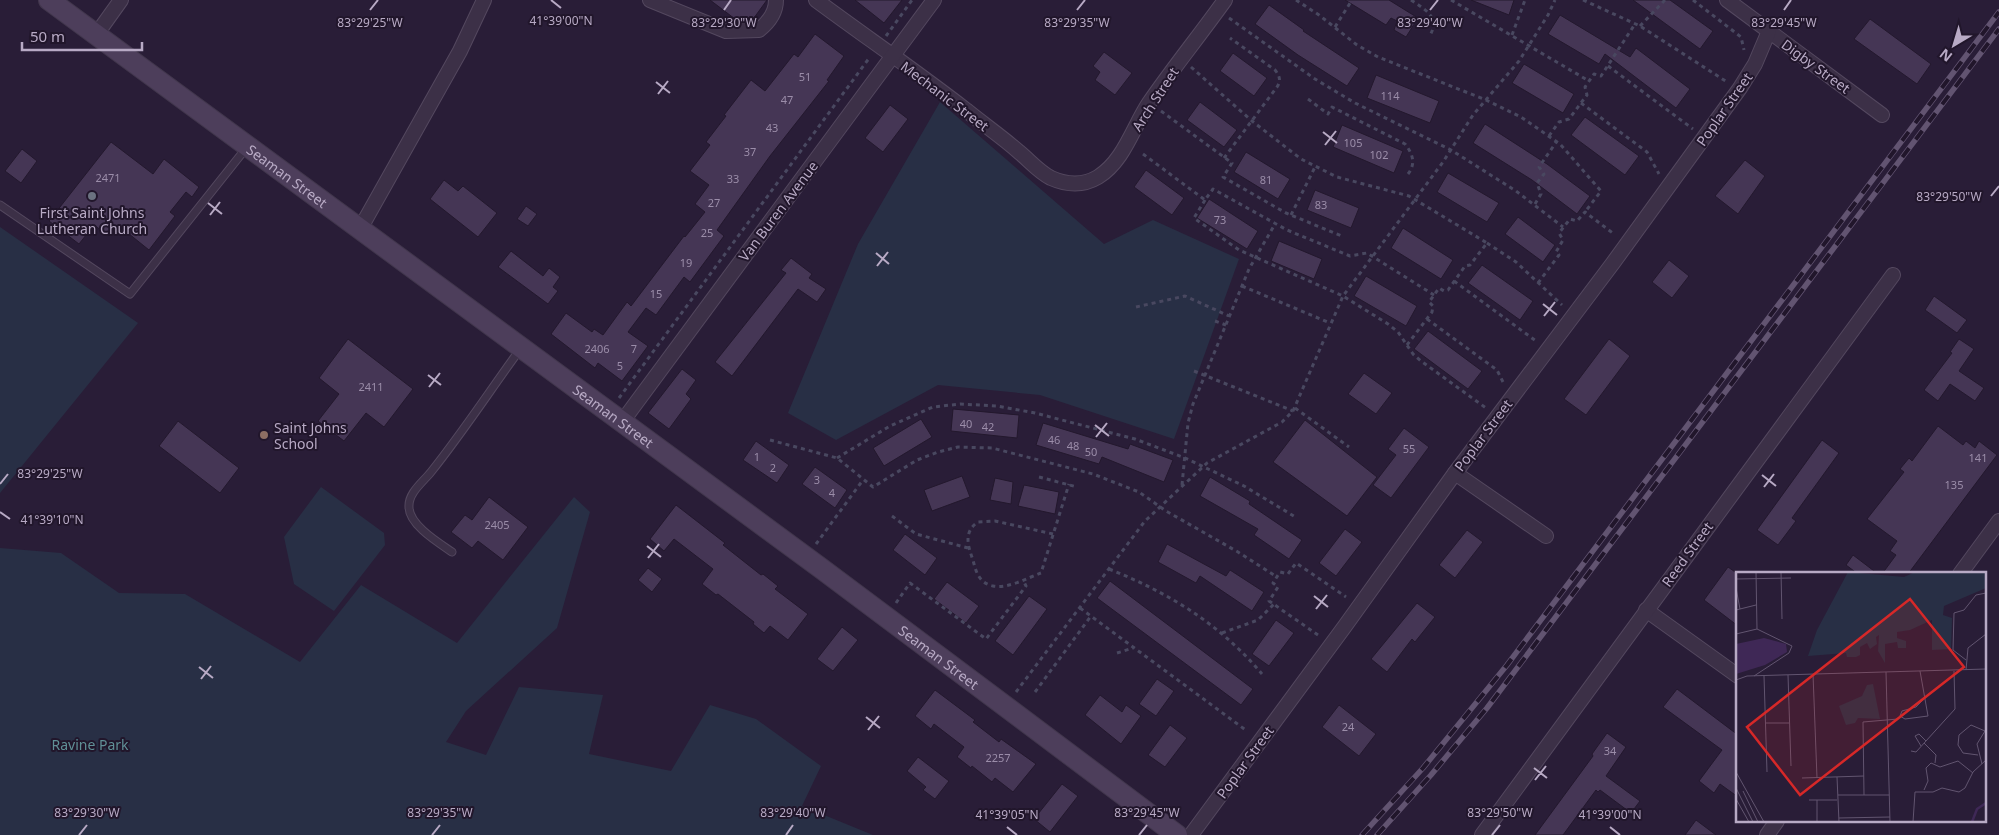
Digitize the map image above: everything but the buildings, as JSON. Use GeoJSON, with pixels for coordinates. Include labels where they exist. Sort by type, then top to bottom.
{"type":"FeatureCollection","features":[{"type":"Feature","properties":{"kind":"street","name":"Seaman Street"},"geometry":{"type":"LineString","coordinates":[[49,0],[1178,835]]}},
{"type":"Feature","properties":{"kind":"street"},"geometry":{"type":"LineString","coordinates":[[96,35],[121,0]]}},
{"type":"Feature","properties":{"kind":"street"},"geometry":{"type":"LineString","coordinates":[[360,229],[460,50],[484,0]]}},
{"type":"Feature","properties":{"kind":"street"},"geometry":{"type":"LineString","coordinates":[[650,0],[726,31],[760,30],[768,23],[776,8],[776,0]]}},
{"type":"Feature","properties":{"kind":"street","name":"Mechanic Street"},"geometry":{"type":"LineString","coordinates":[[816,0],[940,89],[1020,152],[1038,170],[1063,183],[1077,184]]}},
{"type":"Feature","properties":{"kind":"street","name":"Van Buren Avenue"},"geometry":{"type":"LineString","coordinates":[[622,422],[934,0]]}},
{"type":"Feature","properties":{"kind":"street","name":"Arch Street"},"geometry":{"type":"LineString","coordinates":[[1077,184],[1088,182],[1098,177],[1115,162],[1150,102],[1225,0]]}},
{"type":"Feature","properties":{"kind":"street","name":"Digby Street"},"geometry":{"type":"LineString","coordinates":[[1727,0],[1882,115]]}},
{"type":"Feature","properties":{"kind":"street","name":"Poplar Street"},"geometry":{"type":"LineString","coordinates":[[1191,835],[1345,626],[1455,472],[1613,263],[1740,88],[1755,64],[1769,31]]}},
{"type":"Feature","properties":{"kind":"street","name":"Reed Street"},"geometry":{"type":"LineString","coordinates":[[1482,835],[1893,275]]}},
{"type":"Feature","properties":{"kind":"street"},"geometry":{"type":"LineString","coordinates":[[1455,472],[1546,536]]}},
{"type":"Feature","properties":{"kind":"street"},"geometry":{"type":"LineString","coordinates":[[1961,572],[1999,521]]}},
{"type":"Feature","properties":{"kind":"street"},"geometry":{"type":"LineString","coordinates":[[1646,610],[1736,675]]}},
{"type":"Feature","properties":{"kind":"street"},"geometry":{"type":"LineString","coordinates":[[1767,835],[1777,822]]}},
{"type":"Feature","properties":{"kind":"lane"},"geometry":{"type":"LineString","coordinates":[[0,205],[130,294],[248,146]]}},
{"type":"Feature","properties":{"kind":"lane"},"geometry":{"type":"LineString","coordinates":[[452,552],[429,536],[411,516],[408,506],[411,496],[438,464],[521,348]]}},
{"type":"Feature","properties":{"kind":"path"},"geometry":{"type":"LineString","coordinates":[[618,399],[912,0]]}},
{"type":"Feature","properties":{"kind":"path"},"geometry":{"type":"LineString","coordinates":[[1296,0],[1357,45],[1383,59],[1486,100],[1521,117],[1567,150],[1601,191],[1577,221],[1570,219],[1562,227],[1558,233],[1563,240],[1556,252],[1559,255],[1538,283]]}},
{"type":"Feature","properties":{"kind":"path"},"geometry":{"type":"LineString","coordinates":[[1335,27],[1352,0]]}},
{"type":"Feature","properties":{"kind":"path"},"geometry":{"type":"LineString","coordinates":[[1411,0],[1425,9],[1433,19],[1434,30],[1429,37]]}},
{"type":"Feature","properties":{"kind":"path"},"geometry":{"type":"LineString","coordinates":[[1451,0],[1589,81]]}},
{"type":"Feature","properties":{"kind":"path"},"geometry":{"type":"LineString","coordinates":[[1512,35],[1525,0]]}},
{"type":"Feature","properties":{"kind":"path"},"geometry":{"type":"LineString","coordinates":[[1016,692],[1139,529],[1160,507],[1202,466],[1282,422],[1294,410],[1343,296],[1451,150],[1473,115],[1514,68],[1548,15],[1555,0]]}},
{"type":"Feature","properties":{"kind":"path"},"geometry":{"type":"LineString","coordinates":[[1582,0],[1640,26],[1727,83],[1732,76]]}},
{"type":"Feature","properties":{"kind":"path"},"geometry":{"type":"LineString","coordinates":[[1640,26],[1664,0]]}},
{"type":"Feature","properties":{"kind":"path"},"geometry":{"type":"LineString","coordinates":[[1693,0],[1741,37],[1744,54]]}},
{"type":"Feature","properties":{"kind":"path"},"geometry":{"type":"LineString","coordinates":[[1227,16],[1293,65],[1329,88],[1354,103],[1451,150],[1535,204],[1562,227]]}},
{"type":"Feature","properties":{"kind":"path"},"geometry":{"type":"LineString","coordinates":[[1549,136],[1558,122],[1569,120],[1587,95],[1585,87],[1589,81],[1594,74],[1601,76],[1635,24]]}},
{"type":"Feature","properties":{"kind":"path"},"geometry":{"type":"LineString","coordinates":[[1224,158],[1277,88],[1279,76],[1274,70],[1230,38]]}},
{"type":"Feature","properties":{"kind":"path"},"geometry":{"type":"LineString","coordinates":[[1189,65],[1252,121],[1293,153],[1337,177],[1397,192],[1415,200],[1516,262],[1562,305]]}},
{"type":"Feature","properties":{"kind":"path"},"geometry":{"type":"LineString","coordinates":[[1608,66],[1693,129]]}},
{"type":"Feature","properties":{"kind":"path"},"geometry":{"type":"LineString","coordinates":[[1308,99],[1328,114],[1332,107],[1405,144],[1412,156],[1412,168],[1408,174]]}},
{"type":"Feature","properties":{"kind":"path"},"geometry":{"type":"LineString","coordinates":[[1582,103],[1647,152],[1659,174]]}},
{"type":"Feature","properties":{"kind":"path"},"geometry":{"type":"LineString","coordinates":[[1156,107],[1232,163],[1224,177],[1291,215],[1344,237]]}},
{"type":"Feature","properties":{"kind":"path"},"geometry":{"type":"LineString","coordinates":[[1688,135],[1698,121]]}},
{"type":"Feature","properties":{"kind":"path"},"geometry":{"type":"LineString","coordinates":[[1535,204],[1541,194],[1537,183],[1544,174],[1539,167],[1557,142]]}},
{"type":"Feature","properties":{"kind":"path"},"geometry":{"type":"LineString","coordinates":[[1143,154],[1205,200]]}},
{"type":"Feature","properties":{"kind":"path"},"geometry":{"type":"LineString","coordinates":[[1291,215],[1315,166]]}},
{"type":"Feature","properties":{"kind":"path"},"geometry":{"type":"LineString","coordinates":[[1654,181],[1664,167]]}},
{"type":"Feature","properties":{"kind":"path"},"geometry":{"type":"LineString","coordinates":[[1434,294],[1367,253],[1350,256],[1275,224],[1214,189],[1194,218],[1222,240],[1255,258],[1343,296],[1394,327],[1420,361],[1486,408],[1482,414]]}},
{"type":"Feature","properties":{"kind":"path"},"geometry":{"type":"LineString","coordinates":[[1585,212],[1614,234]]}},
{"type":"Feature","properties":{"kind":"path"},"geometry":{"type":"LineString","coordinates":[[1182,485],[1190,414],[1242,286],[1255,258],[1275,224]]}},
{"type":"Feature","properties":{"kind":"path"},"geometry":{"type":"LineString","coordinates":[[1610,241],[1620,227]]}},
{"type":"Feature","properties":{"kind":"path"},"geometry":{"type":"LineString","coordinates":[[1407,345],[1434,309],[1428,302],[1434,294],[1439,288],[1444,291],[1448,290],[1465,266],[1470,265],[1487,243]]}},
{"type":"Feature","properties":{"kind":"path"},"geometry":{"type":"LineString","coordinates":[[1454,282],[1536,341]]}},
{"type":"Feature","properties":{"kind":"path"},"geometry":{"type":"LineString","coordinates":[[1242,286],[1330,323]]}},
{"type":"Feature","properties":{"kind":"path"},"geometry":{"type":"LineString","coordinates":[[1136,306],[1185,296],[1229,316]]}},
{"type":"Feature","properties":{"kind":"path"},"geometry":{"type":"LineString","coordinates":[[1557,312],[1568,298]]}},
{"type":"Feature","properties":{"kind":"path"},"geometry":{"type":"LineString","coordinates":[[1427,318],[1498,370],[1504,384]]}},
{"type":"Feature","properties":{"kind":"path"},"geometry":{"type":"LineString","coordinates":[[1215,320],[1226,325]]}},
{"type":"Feature","properties":{"kind":"path"},"geometry":{"type":"LineString","coordinates":[[1531,347],[1541,334]]}},
{"type":"Feature","properties":{"kind":"path"},"geometry":{"type":"LineString","coordinates":[[1194,371],[1294,410],[1349,447]]}},
{"type":"Feature","properties":{"kind":"path"},"geometry":{"type":"LineString","coordinates":[[1498,392],[1508,378]]}},
{"type":"Feature","properties":{"kind":"path"},"geometry":{"type":"LineString","coordinates":[[836,458],[869,437],[933,407],[952,404],[997,406],[1035,413],[1135,439],[1185,458],[1244,486],[1297,518]]}},
{"type":"Feature","properties":{"kind":"path"},"geometry":{"type":"LineString","coordinates":[[770,440],[836,458],[873,487],[927,456],[948,449],[980,447],[1106,478],[1139,492],[1160,507],[1277,577]]}},
{"type":"Feature","properties":{"kind":"path"},"geometry":{"type":"LineString","coordinates":[[1039,477],[1077,487]]}},
{"type":"Feature","properties":{"kind":"path"},"geometry":{"type":"LineString","coordinates":[[816,544],[863,480]]}},
{"type":"Feature","properties":{"kind":"path"},"geometry":{"type":"LineString","coordinates":[[1054,534],[995,521],[978,522],[970,528],[968,548],[978,577],[987,584],[1003,586],[1041,573],[1054,534],[1069,484]]}},
{"type":"Feature","properties":{"kind":"path"},"geometry":{"type":"LineString","coordinates":[[892,516],[916,534],[968,548]]}},
{"type":"Feature","properties":{"kind":"path"},"geometry":{"type":"LineString","coordinates":[[1318,635],[1269,600],[1278,587],[1273,583],[1280,572],[1288,574],[1296,563],[1346,597]]}},
{"type":"Feature","properties":{"kind":"path"},"geometry":{"type":"LineString","coordinates":[[1109,569],[1138,580],[1169,596],[1199,615],[1222,633],[1262,674]]}},
{"type":"Feature","properties":{"kind":"path"},"geometry":{"type":"LineString","coordinates":[[896,603],[910,583],[986,639],[1026,586],[1023,580]]}},
{"type":"Feature","properties":{"kind":"path"},"geometry":{"type":"LineString","coordinates":[[1341,604],[1352,589]]}},
{"type":"Feature","properties":{"kind":"path"},"geometry":{"type":"LineString","coordinates":[[1222,633],[1258,620],[1274,604]]}},
{"type":"Feature","properties":{"kind":"path"},"geometry":{"type":"LineString","coordinates":[[1080,608],[1247,731]]}},
{"type":"Feature","properties":{"kind":"path"},"geometry":{"type":"LineString","coordinates":[[1035,692],[1091,616]]}},
{"type":"Feature","properties":{"kind":"path"},"geometry":{"type":"LineString","coordinates":[[1312,643],[1323,629]]}},
{"type":"Feature","properties":{"kind":"path"},"geometry":{"type":"LineString","coordinates":[[1117,653],[1133,647]]}},
{"type":"Feature","properties":{"kind":"path"},"geometry":{"type":"LineString","coordinates":[[1242,739],[1253,723]]}},
{"type":"Feature","properties":{"kind":"green space"},"geometry":{"type":"Polygon","coordinates":[[[940,102],[1104,244],[1153,220],[1239,259],[1174,439],[1040,395],[938,385],[836,440],[788,413],[858,244],[940,102]]]}},
{"type":"Feature","properties":{"kind":"green space"},"geometry":{"type":"Polygon","coordinates":[[[0,227],[138,323],[0,493],[0,227]]]}},
{"type":"Feature","properties":{"kind":"green space"},"geometry":{"type":"Polygon","coordinates":[[[321,487],[384,533],[385,545],[334,611],[294,584],[284,537],[321,487]]]}},
{"type":"Feature","properties":{"kind":"green space","name":"Ravine Park"},"geometry":{"type":"Polygon","coordinates":[[[574,497],[590,512],[557,628],[466,711],[446,742],[486,755],[519,687],[603,695],[589,754],[671,771],[710,705],[756,719],[821,766],[802,806],[873,835],[0,835],[0,548],[61,553],[119,593],[185,594],[300,662],[361,585],[457,643],[574,497]]]}},
{"type":"Feature","properties":{"kind":"railway"},"geometry":{"type":"LineString","coordinates":[[1362,835],[1423,768],[1507,665],[1999,12]]}},
{"type":"Feature","properties":{"kind":"railway"},"geometry":{"type":"LineString","coordinates":[[1377,835],[1431,775],[1487,708],[1999,29]]}},
{"type":"Feature","properties":{"kind":"place","name":"First Saint Johns Lutheran Church"},"geometry":{"type":"Point","coordinates":[92,196]}},
{"type":"Feature","properties":{"kind":"place","name":"Saint Johns School"},"geometry":{"type":"Point","coordinates":[264,435]}}]}
